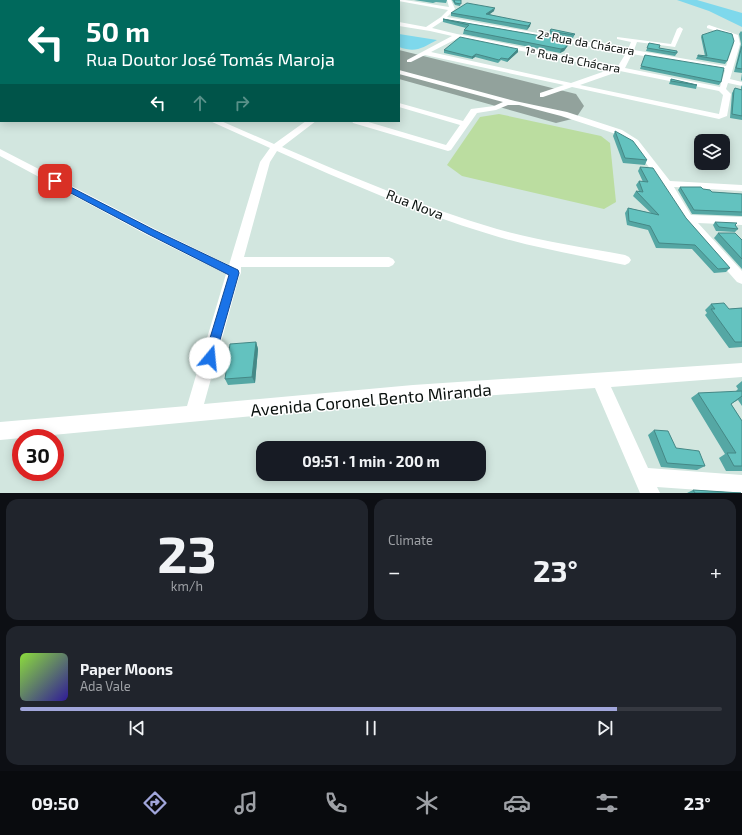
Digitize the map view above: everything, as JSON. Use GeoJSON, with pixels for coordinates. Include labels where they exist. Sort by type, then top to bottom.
{"type":"FeatureCollection","features":[{"type":"Feature","properties":{"kind":"street"},"geometry":{"type":"LineString","coordinates":[[449,0],[452,9]]}},
{"type":"Feature","properties":{"kind":"street"},"geometry":{"type":"LineString","coordinates":[[400,1],[452,9]]}},
{"type":"Feature","properties":{"kind":"street"},"geometry":{"type":"LineString","coordinates":[[429,29],[452,9]]}},
{"type":"Feature","properties":{"kind":"street","name":"2ª Rua da Chácara"},"geometry":{"type":"LineString","coordinates":[[443,18],[631,50],[729,69]]}},
{"type":"Feature","properties":{"kind":"street","name":"1ª Rua da Chácara"},"geometry":{"type":"LineString","coordinates":[[400,24],[720,89]]}},
{"type":"Feature","properties":{"kind":"street"},"geometry":{"type":"LineString","coordinates":[[424,53],[719,117],[723,116],[727,94],[720,89],[723,88],[737,44],[735,35],[709,27]]}},
{"type":"Feature","properties":{"kind":"street"},"geometry":{"type":"LineString","coordinates":[[619,38],[673,46],[680,30]]}},
{"type":"Feature","properties":{"kind":"street"},"geometry":{"type":"LineString","coordinates":[[409,60],[457,36]]}},
{"type":"Feature","properties":{"kind":"street"},"geometry":{"type":"LineString","coordinates":[[543,95],[621,68],[631,50],[634,41]]}},
{"type":"Feature","properties":{"kind":"street"},"geometry":{"type":"LineString","coordinates":[[400,72],[564,114],[619,132],[635,142],[667,184],[688,219],[742,279]]}},
{"type":"Feature","properties":{"kind":"street"},"geometry":{"type":"LineString","coordinates":[[726,80],[742,84]]}},
{"type":"Feature","properties":{"kind":"street"},"geometry":{"type":"LineString","coordinates":[[359,122],[448,148],[474,111],[490,109],[512,102]]}},
{"type":"Feature","properties":{"kind":"street"},"geometry":{"type":"LineString","coordinates":[[400,105],[466,124]]}},
{"type":"Feature","properties":{"kind":"street","name":"Rua Nova"},"geometry":{"type":"LineString","coordinates":[[216,122],[275,148],[401,199],[459,220],[523,239],[625,260]]}},
{"type":"Feature","properties":{"kind":"street"},"geometry":{"type":"LineString","coordinates":[[193,414],[236,268],[265,162],[275,148],[292,134],[310,122]]}},
{"type":"Feature","properties":{"kind":"street"},"geometry":{"type":"LineString","coordinates":[[0,152],[151,232],[236,268],[389,262]]}},
{"type":"Feature","properties":{"kind":"street"},"geometry":{"type":"LineString","coordinates":[[667,184],[742,188]]}},
{"type":"Feature","properties":{"kind":"street"},"geometry":{"type":"LineString","coordinates":[[688,219],[742,221]]}},
{"type":"Feature","properties":{"kind":"street","name":"Avenida Coronel Bento Miranda"},"geometry":{"type":"LineString","coordinates":[[0,431],[413,393],[742,370]]}},
{"type":"Feature","properties":{"kind":"street"},"geometry":{"type":"LineString","coordinates":[[600,381],[646,485],[742,484]]}},
{"type":"Feature","properties":{"kind":"green space"},"geometry":{"type":"Polygon","coordinates":[[[499,114],[601,136],[610,143],[616,202],[604,209],[462,176],[447,165],[480,117],[499,114]]]}},
{"type":"Feature","properties":{"kind":"water"},"geometry":{"type":"Polygon","coordinates":[[[677,0],[697,0],[742,13],[742,27],[709,11],[677,0]]]}},
{"type":"Feature","properties":{"kind":"water"},"geometry":{"type":"Polygon","coordinates":[[[400,34],[437,40],[419,49],[405,49],[400,47],[400,34]]]}},
{"type":"Feature","properties":{"kind":"building"},"geometry":{"type":"Polygon","coordinates":[[[454,0],[461,0],[461,4],[455,3],[454,0]]]}},
{"type":"Feature","properties":{"kind":"building"},"geometry":{"type":"Polygon","coordinates":[[[467,3],[495,8],[486,14],[531,23],[528,26],[451,13],[467,3]]]}},
{"type":"Feature","properties":{"kind":"building"},"geometry":{"type":"Polygon","coordinates":[[[443,19],[570,41],[565,48],[561,49],[464,30],[469,25],[443,19]]]}},
{"type":"Feature","properties":{"kind":"building"},"geometry":{"type":"Polygon","coordinates":[[[551,29],[575,34],[550,31],[551,29]]]}},
{"type":"Feature","properties":{"kind":"building"},"geometry":{"type":"Polygon","coordinates":[[[717,30],[732,34],[734,41],[727,61],[698,56],[707,56],[702,35],[717,30]]]}},
{"type":"Feature","properties":{"kind":"building"},"geometry":{"type":"Polygon","coordinates":[[[460,37],[518,49],[508,59],[501,58],[499,60],[476,54],[472,57],[444,50],[460,37]]]}},
{"type":"Feature","properties":{"kind":"building"},"geometry":{"type":"Polygon","coordinates":[[[649,43],[660,45],[659,48],[677,51],[677,53],[647,48],[649,43]]]}},
{"type":"Feature","properties":{"kind":"building"},"geometry":{"type":"Polygon","coordinates":[[[742,46],[742,69],[736,68],[742,46]]]}},
{"type":"Feature","properties":{"kind":"building"},"geometry":{"type":"Polygon","coordinates":[[[645,55],[724,68],[721,82],[641,66],[645,55]]]}},
{"type":"Feature","properties":{"kind":"building"},"geometry":{"type":"Polygon","coordinates":[[[671,79],[697,85],[671,81],[671,79]]]}},
{"type":"Feature","properties":{"kind":"building"},"geometry":{"type":"Polygon","coordinates":[[[735,88],[742,90],[742,116],[732,114],[735,88]]]}},
{"type":"Feature","properties":{"kind":"building"},"geometry":{"type":"Polygon","coordinates":[[[615,131],[633,141],[647,160],[625,158],[615,131]]]}},
{"type":"Feature","properties":{"kind":"building"},"geometry":{"type":"Polygon","coordinates":[[[640,167],[653,168],[686,218],[730,268],[718,269],[695,245],[659,243],[650,226],[629,221],[628,208],[659,215],[636,191],[643,192],[639,181],[648,182],[640,167]]]}},
{"type":"Feature","properties":{"kind":"building"},"geometry":{"type":"Polygon","coordinates":[[[680,187],[701,187],[712,192],[742,194],[742,212],[694,210],[680,187]]]}},
{"type":"Feature","properties":{"kind":"building"},"geometry":{"type":"Polygon","coordinates":[[[715,222],[737,223],[735,225],[738,229],[719,227],[715,222]]]}},
{"type":"Feature","properties":{"kind":"building"},"geometry":{"type":"Polygon","coordinates":[[[718,233],[735,233],[742,240],[742,259],[718,233]]]}},
{"type":"Feature","properties":{"kind":"building"},"geometry":{"type":"Polygon","coordinates":[[[724,303],[729,309],[742,308],[742,342],[735,342],[711,309],[715,309],[711,304],[724,303]]]}},
{"type":"Feature","properties":{"kind":"building"},"geometry":{"type":"Polygon","coordinates":[[[256,342],[252,377],[225,379],[230,344],[256,342]]]}},
{"type":"Feature","properties":{"kind":"building"},"geometry":{"type":"Polygon","coordinates":[[[742,391],[742,396],[731,404],[742,421],[742,466],[734,466],[727,453],[736,453],[698,393],[742,391]]]}},
{"type":"Feature","properties":{"kind":"building"},"geometry":{"type":"Polygon","coordinates":[[[654,430],[668,431],[676,448],[699,451],[705,466],[667,463],[654,430]]]}},
{"type":"Feature","properties":{"kind":"building"},"geometry":{"type":"Polygon","coordinates":[[[693,490],[741,493],[695,493],[693,490]]]}},
{"type":"Feature","properties":{"kind":"runway"},"geometry":{"type":"LineString","coordinates":[[400,64],[556,106]]}},
{"type":"Feature","properties":{"kind":"route"},"geometry":{"type":"LineString","coordinates":[[55,181],[151,232],[235,273],[210,358]]}}]}
